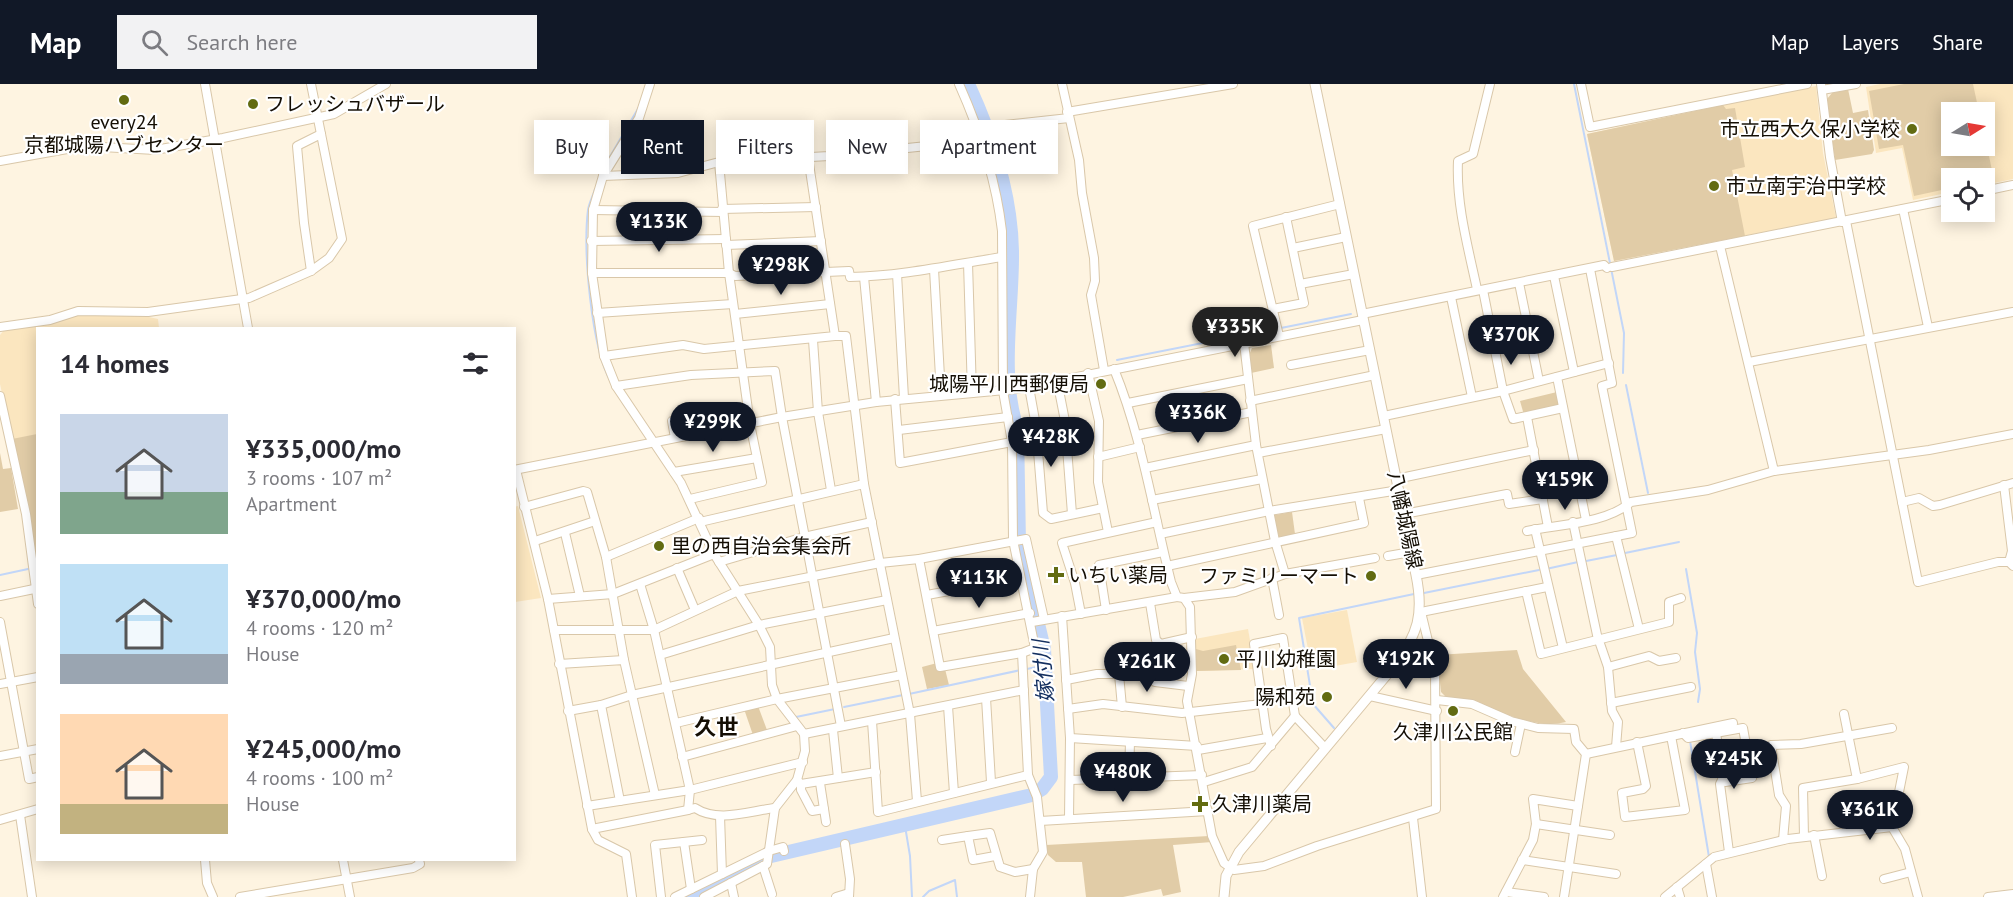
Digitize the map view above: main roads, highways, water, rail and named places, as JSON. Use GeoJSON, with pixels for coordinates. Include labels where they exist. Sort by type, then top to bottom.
{"type":"FeatureCollection","features":[{"type":"Feature","properties":{"kind":"main road","name":"八幡城陽線"},"geometry":{"type":"LineString","coordinates":[[1224,897],[1229,867],[1407,649],[1421,612],[1412,552],[1315,84]]}},
{"type":"Feature","properties":{"kind":"waterway","name":"嫁付川"},"geometry":{"type":"LineString","coordinates":[[691,897],[767,857],[1032,795],[1042,789],[1051,777],[1044,649],[1019,543],[1017,428],[1009,386],[1008,363],[1012,272],[1011,229],[999,165],[968,84]]}},
{"type":"Feature","properties":{"kind":"waterway"},"geometry":{"type":"LineString","coordinates":[[1574,84],[1624,333],[1623,373]]}},
{"type":"Feature","properties":{"kind":"waterway"},"geometry":{"type":"LineString","coordinates":[[609,158],[639,107]]}},
{"type":"Feature","properties":{"kind":"waterway"},"geometry":{"type":"LineString","coordinates":[[595,189],[589,205],[587,227],[590,298],[598,346],[611,382]]}},
{"type":"Feature","properties":{"kind":"waterway"},"geometry":{"type":"LineString","coordinates":[[1281,328],[1351,314]]}},
{"type":"Feature","properties":{"kind":"waterway"},"geometry":{"type":"LineString","coordinates":[[1117,360],[1273,329]]}},
{"type":"Feature","properties":{"kind":"waterway"},"geometry":{"type":"LineString","coordinates":[[1626,385],[1648,493]]}},
{"type":"Feature","properties":{"kind":"waterway"},"geometry":{"type":"LineString","coordinates":[[623,403],[641,430]]}},
{"type":"Feature","properties":{"kind":"waterway"},"geometry":{"type":"LineString","coordinates":[[1625,553],[1679,542]]}},
{"type":"Feature","properties":{"kind":"waterway"},"geometry":{"type":"LineString","coordinates":[[1586,561],[1617,555]]}},
{"type":"Feature","properties":{"kind":"waterway"},"geometry":{"type":"LineString","coordinates":[[1546,569],[1578,562]]}},
{"type":"Feature","properties":{"kind":"waterway"},"geometry":{"type":"LineString","coordinates":[[0,575],[28,569]]}},
{"type":"Feature","properties":{"kind":"waterway"},"geometry":{"type":"LineString","coordinates":[[1686,569],[1697,633],[1695,652],[1700,689],[1698,702]]}},
{"type":"Feature","properties":{"kind":"waterway"},"geometry":{"type":"LineString","coordinates":[[1424,593],[1539,570]]}},
{"type":"Feature","properties":{"kind":"waterway"},"geometry":{"type":"LineString","coordinates":[[1334,728],[1313,704],[1299,618],[1414,594]]}},
{"type":"Feature","properties":{"kind":"waterway"},"geometry":{"type":"LineString","coordinates":[[1027,669],[1045,665]]}},
{"type":"Feature","properties":{"kind":"waterway"},"geometry":{"type":"LineString","coordinates":[[909,694],[1021,670]]}},
{"type":"Feature","properties":{"kind":"waterway"},"geometry":{"type":"LineString","coordinates":[[844,707],[903,695]]}},
{"type":"Feature","properties":{"kind":"waterway"},"geometry":{"type":"LineString","coordinates":[[796,717],[835,709]]}},
{"type":"Feature","properties":{"kind":"waterway"},"geometry":{"type":"LineString","coordinates":[[1690,741],[1709,857]]}},
{"type":"Feature","properties":{"kind":"waterway"},"geometry":{"type":"LineString","coordinates":[[905,826],[910,856],[912,897]]}},
{"type":"Feature","properties":{"kind":"waterway"},"geometry":{"type":"LineString","coordinates":[[923,897],[929,891],[955,880],[957,897]]}},
{"type":"Feature","properties":{"kind":"place","name":"every24 京都城陽ハブセンター"},"geometry":{"type":"Point","coordinates":[124,100]}},
{"type":"Feature","properties":{"kind":"place","name":"フレッシュバザール"},"geometry":{"type":"Point","coordinates":[253,104]}},
{"type":"Feature","properties":{"kind":"place","name":"市立西大久保小学校"},"geometry":{"type":"Point","coordinates":[1912,129]}},
{"type":"Feature","properties":{"kind":"place","name":"市立南宇治中学校"},"geometry":{"type":"Point","coordinates":[1714,186]}},
{"type":"Feature","properties":{"kind":"place","name":"城陽平川西郵便局"},"geometry":{"type":"Point","coordinates":[1101,384]}},
{"type":"Feature","properties":{"kind":"place","name":"里の西自治会集会所"},"geometry":{"type":"Point","coordinates":[659,546]}},
{"type":"Feature","properties":{"kind":"place","name":"いちい薬局"},"geometry":{"type":"Point","coordinates":[1056,575]}},
{"type":"Feature","properties":{"kind":"place","name":"ファミリーマート"},"geometry":{"type":"Point","coordinates":[1371,576]}},
{"type":"Feature","properties":{"kind":"place","name":"平川幼稚園"},"geometry":{"type":"Point","coordinates":[1224,659]}},
{"type":"Feature","properties":{"kind":"place","name":"陽和苑"},"geometry":{"type":"Point","coordinates":[1327,697]}},
{"type":"Feature","properties":{"kind":"place","name":"久津川公民館"},"geometry":{"type":"Point","coordinates":[1453,711]}},
{"type":"Feature","properties":{"kind":"place","name":"久津川薬局"},"geometry":{"type":"Point","coordinates":[1200,804]}},
{"type":"Feature","properties":{"kind":"district","name":"久世"},"geometry":{"type":"Point","coordinates":[716,727]}}]}
